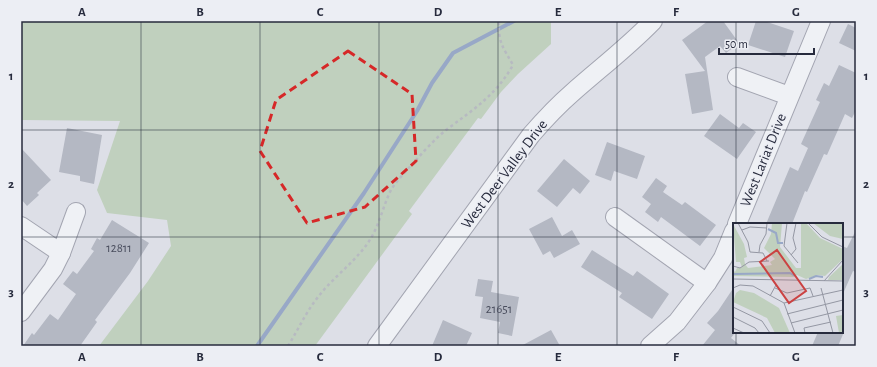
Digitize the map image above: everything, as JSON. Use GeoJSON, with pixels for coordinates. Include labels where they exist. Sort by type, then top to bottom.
{"type":"FeatureCollection","features":[{"type":"Feature","properties":{"kind":"street","name":"West Deer Valley Drive"},"geometry":{"type":"LineString","coordinates":[[377,346],[531,135],[550,112],[624,49],[653,21]]}},
{"type":"Feature","properties":{"kind":"street","name":"West Lariat Drive"},"geometry":{"type":"LineString","coordinates":[[737,223],[820,21]]}},
{"type":"Feature","properties":{"kind":"street","name":"West Lariat Drive"},"geometry":{"type":"LineString","coordinates":[[737,77],[789,96]]}},
{"type":"Feature","properties":{"kind":"street"},"geometry":{"type":"LineString","coordinates":[[21,312],[53,269],[61,253],[76,212]]}},
{"type":"Feature","properties":{"kind":"street"},"geometry":{"type":"LineString","coordinates":[[615,217],[707,283]]}},
{"type":"Feature","properties":{"kind":"street"},"geometry":{"type":"LineString","coordinates":[[21,226],[61,253]]}},
{"type":"Feature","properties":{"kind":"street"},"geometry":{"type":"LineString","coordinates":[[650,346],[677,322],[707,283],[723,258],[733,233]]}},
{"type":"Feature","properties":{"kind":"path"},"geometry":{"type":"LineString","coordinates":[[288,346],[318,297],[371,239],[380,221],[391,190],[431,144],[446,130],[460,121],[489,97],[509,73],[513,65],[498,36],[499,21]]}},
{"type":"Feature","properties":{"kind":"highlighted area"},"geometry":{"type":"Polygon","coordinates":[[[348,51],[412,94],[416,161],[365,207],[307,223],[260,151],[276,100],[348,51]]]}},
{"type":"Feature","properties":{"kind":"green space"},"geometry":{"type":"Polygon","coordinates":[[[21,21],[551,21],[551,44],[518,74],[501,92],[481,119],[478,118],[409,211],[412,214],[315,346],[99,346],[148,281],[171,246],[167,220],[107,213],[97,190],[120,121],[21,120],[21,21]]]}},
{"type":"Feature","properties":{"kind":"building"},"geometry":{"type":"Polygon","coordinates":[[[708,21],[723,21],[739,43],[726,53],[720,46],[705,57],[713,110],[692,114],[685,74],[705,71],[682,40],[708,21]]]}},
{"type":"Feature","properties":{"kind":"building"},"geometry":{"type":"Polygon","coordinates":[[[756,21],[764,21],[794,31],[785,57],[748,45],[756,21]]]}},
{"type":"Feature","properties":{"kind":"building"},"geometry":{"type":"Polygon","coordinates":[[[848,24],[856,28],[856,51],[839,43],[848,24]]]}},
{"type":"Feature","properties":{"kind":"building"},"geometry":{"type":"Polygon","coordinates":[[[839,65],[856,73],[856,110],[852,118],[845,114],[827,155],[824,154],[807,192],[805,191],[792,223],[766,223],[790,167],[798,171],[808,148],[801,144],[820,102],[816,100],[824,83],[829,86],[839,65]]]}},
{"type":"Feature","properties":{"kind":"building"},"geometry":{"type":"Polygon","coordinates":[[[720,114],[739,128],[743,123],[756,132],[737,159],[704,136],[720,114]]]}},
{"type":"Feature","properties":{"kind":"building"},"geometry":{"type":"Polygon","coordinates":[[[67,128],[102,135],[94,184],[80,181],[80,176],[59,172],[67,128]]]}},
{"type":"Feature","properties":{"kind":"building"},"geometry":{"type":"Polygon","coordinates":[[[607,142],[645,156],[637,179],[614,171],[611,181],[595,175],[607,142]]]}},
{"type":"Feature","properties":{"kind":"building"},"geometry":{"type":"Polygon","coordinates":[[[21,148],[51,180],[37,193],[39,195],[27,206],[21,199],[21,148]]]}},
{"type":"Feature","properties":{"kind":"building"},"geometry":{"type":"Polygon","coordinates":[[[564,159],[590,181],[580,194],[573,188],[557,207],[537,191],[564,159]]]}},
{"type":"Feature","properties":{"kind":"building"},"geometry":{"type":"Polygon","coordinates":[[[656,178],[667,186],[663,192],[682,205],[685,202],[716,225],[700,246],[661,217],[658,222],[645,212],[651,204],[642,197],[656,178]]]}},
{"type":"Feature","properties":{"kind":"building"},"geometry":{"type":"Polygon","coordinates":[[[552,217],[562,236],[572,230],[580,244],[554,258],[550,251],[543,255],[529,229],[552,217]]]}},
{"type":"Feature","properties":{"kind":"building"},"geometry":{"type":"Polygon","coordinates":[[[112,220],[149,243],[130,273],[95,320],[97,322],[80,346],[23,346],[32,333],[34,335],[50,314],[58,320],[76,294],[63,284],[73,271],[77,274],[94,251],[91,249],[97,238],[100,240],[112,220]]]}},
{"type":"Feature","properties":{"kind":"building"},"geometry":{"type":"Polygon","coordinates":[[[856,230],[856,272],[853,271],[843,294],[843,246],[847,248],[856,230]]]}},
{"type":"Feature","properties":{"kind":"building"},"geometry":{"type":"Polygon","coordinates":[[[592,250],[633,276],[637,271],[669,294],[652,319],[619,297],[622,293],[581,267],[592,250]]]}},
{"type":"Feature","properties":{"kind":"building"},"geometry":{"type":"Polygon","coordinates":[[[478,279],[493,281],[491,292],[519,297],[512,336],[498,333],[500,322],[480,318],[483,297],[475,296],[478,279]]]}},
{"type":"Feature","properties":{"kind":"building"},"geometry":{"type":"Polygon","coordinates":[[[733,288],[734,334],[731,338],[741,346],[702,346],[715,330],[707,323],[718,311],[733,288]]]}},
{"type":"Feature","properties":{"kind":"building"},"geometry":{"type":"Polygon","coordinates":[[[443,320],[472,333],[466,346],[432,346],[443,320]]]}},
{"type":"Feature","properties":{"kind":"building"},"geometry":{"type":"Polygon","coordinates":[[[551,330],[560,346],[521,346],[551,330]]]}},
{"type":"Feature","properties":{"kind":"building"},"geometry":{"type":"Polygon","coordinates":[[[844,332],[838,346],[812,346],[818,333],[844,332]]]}},
{"type":"Feature","properties":{"kind":"waterway"},"geometry":{"type":"LineString","coordinates":[[257,346],[364,193],[417,111],[432,83],[453,53],[514,21]]}}]}
